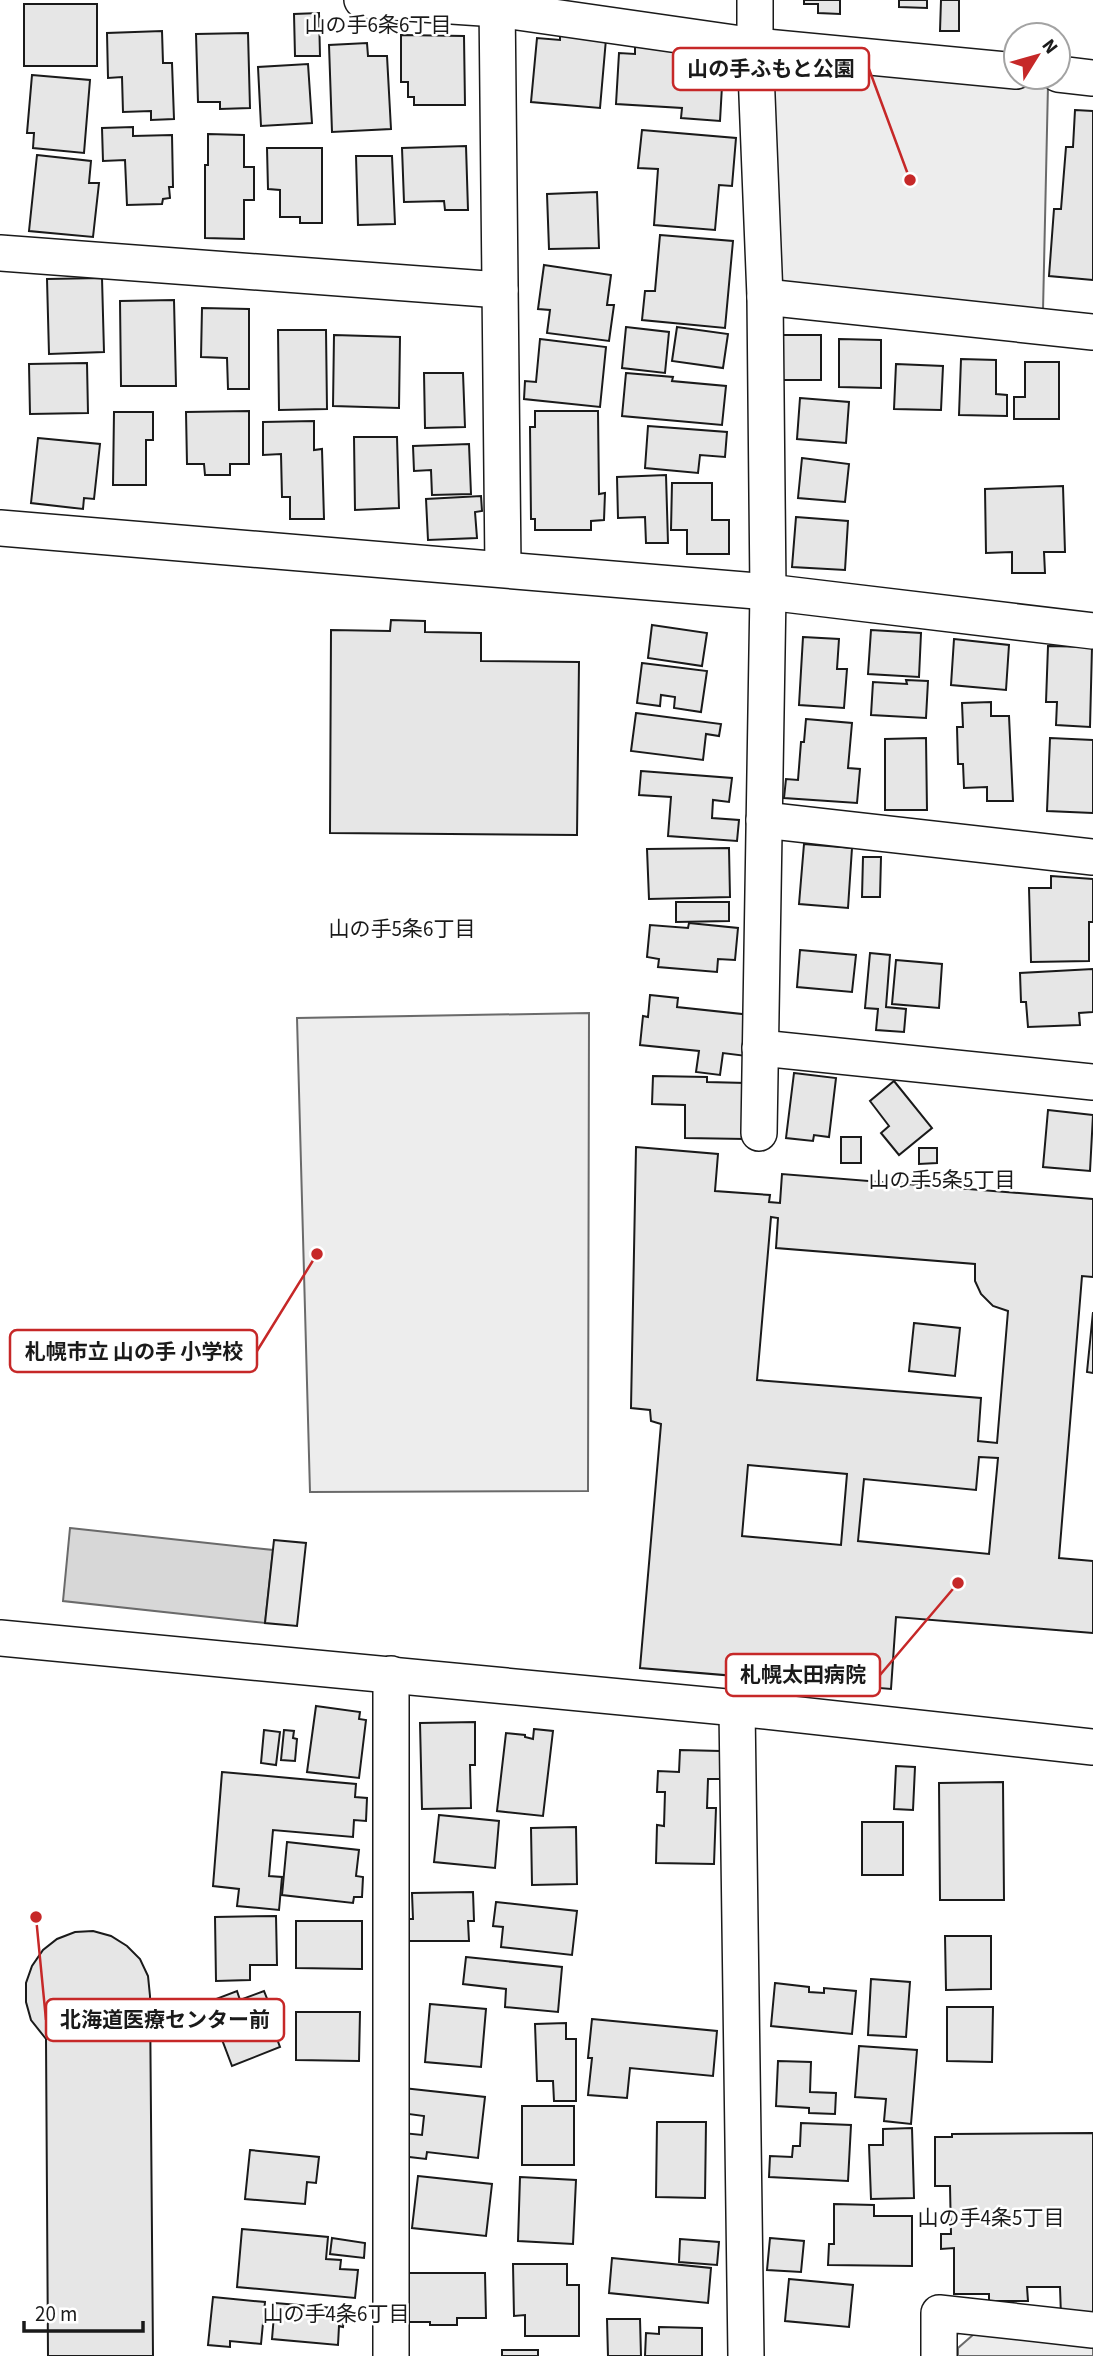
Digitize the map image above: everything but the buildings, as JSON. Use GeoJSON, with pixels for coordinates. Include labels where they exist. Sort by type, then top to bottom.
{"type":"FeatureCollection","features":[{"type":"Feature","properties":{"kind":"street"},"geometry":{"type":"LineString","coordinates":[[362,0],[497,5],[755,46],[1002,70]]}},
{"type":"Feature","properties":{"kind":"street"},"geometry":{"type":"LineString","coordinates":[[755,0],[765,297],[768,592],[759,1133]]}},
{"type":"Feature","properties":{"kind":"street"},"geometry":{"type":"LineString","coordinates":[[497,5],[503,569]]}},
{"type":"Feature","properties":{"kind":"street"},"geometry":{"type":"LineString","coordinates":[[1072,76],[1093,78]]}},
{"type":"Feature","properties":{"kind":"street"},"geometry":{"type":"LineString","coordinates":[[0,253],[500,289]]}},
{"type":"Feature","properties":{"kind":"street"},"geometry":{"type":"LineString","coordinates":[[765,297],[1093,332]]}},
{"type":"Feature","properties":{"kind":"street"},"geometry":{"type":"LineString","coordinates":[[0,528],[768,592],[1093,631]]}},
{"type":"Feature","properties":{"kind":"street"},"geometry":{"type":"LineString","coordinates":[[764,820],[1093,857]]}},
{"type":"Feature","properties":{"kind":"street"},"geometry":{"type":"LineString","coordinates":[[760,1048],[1093,1082]]}},
{"type":"Feature","properties":{"kind":"street"},"geometry":{"type":"LineString","coordinates":[[0,1638],[737,1708],[1093,1747]]}},
{"type":"Feature","properties":{"kind":"street"},"geometry":{"type":"LineString","coordinates":[[391,1674],[391,2356]]}},
{"type":"Feature","properties":{"kind":"street"},"geometry":{"type":"LineString","coordinates":[[737,1708],[746,2356]]}},
{"type":"Feature","properties":{"kind":"street"},"geometry":{"type":"LineString","coordinates":[[939,2356],[939,2313],[1093,2330]]}},
{"type":"Feature","properties":{"kind":"shaded area"},"geometry":{"type":"Polygon","coordinates":[[[785,62],[1002,81],[1002,91],[1048,91],[1043,311],[785,286],[774,275],[774,71],[785,62]]]}},
{"type":"Feature","properties":{"kind":"shaded area"},"geometry":{"type":"Polygon","coordinates":[[[589,1013],[588,1491],[310,1492],[297,1018],[589,1013]]]}},
{"type":"Feature","properties":{"kind":"shaded area"},"geometry":{"type":"Polygon","coordinates":[[[70,1528],[273,1550],[265,1623],[63,1601],[70,1528]]]}},
{"type":"Feature","properties":{"kind":"shaded area"},"geometry":{"type":"Polygon","coordinates":[[[974,2334],[1093,2346],[1093,2356],[958,2356],[958,2348],[974,2334]]]}},
{"type":"Feature","properties":{"kind":"place","name":"山の手ふもと公園"},"geometry":{"type":"Point","coordinates":[910,180]}},
{"type":"Feature","properties":{"kind":"place","name":"札幌市立 山の手 小学校"},"geometry":{"type":"Point","coordinates":[317,1254]}},
{"type":"Feature","properties":{"kind":"place","name":"札幌太田病院"},"geometry":{"type":"Point","coordinates":[958,1583]}},
{"type":"Feature","properties":{"kind":"place","name":"北海道医療センター前"},"geometry":{"type":"Point","coordinates":[36,1917]}},
{"type":"Feature","properties":{"kind":"district","name":"山の手6条6丁目"},"geometry":{"type":"Point","coordinates":[378,25]}},
{"type":"Feature","properties":{"kind":"district","name":"山の手5条6丁目"},"geometry":{"type":"Point","coordinates":[402,929]}},
{"type":"Feature","properties":{"kind":"district","name":"山の手5条5丁目"},"geometry":{"type":"Point","coordinates":[942,1180]}},
{"type":"Feature","properties":{"kind":"district","name":"山の手4条5丁目"},"geometry":{"type":"Point","coordinates":[991,2218]}},
{"type":"Feature","properties":{"kind":"district","name":"山の手4条6丁目"},"geometry":{"type":"Point","coordinates":[336,2314]}}]}
